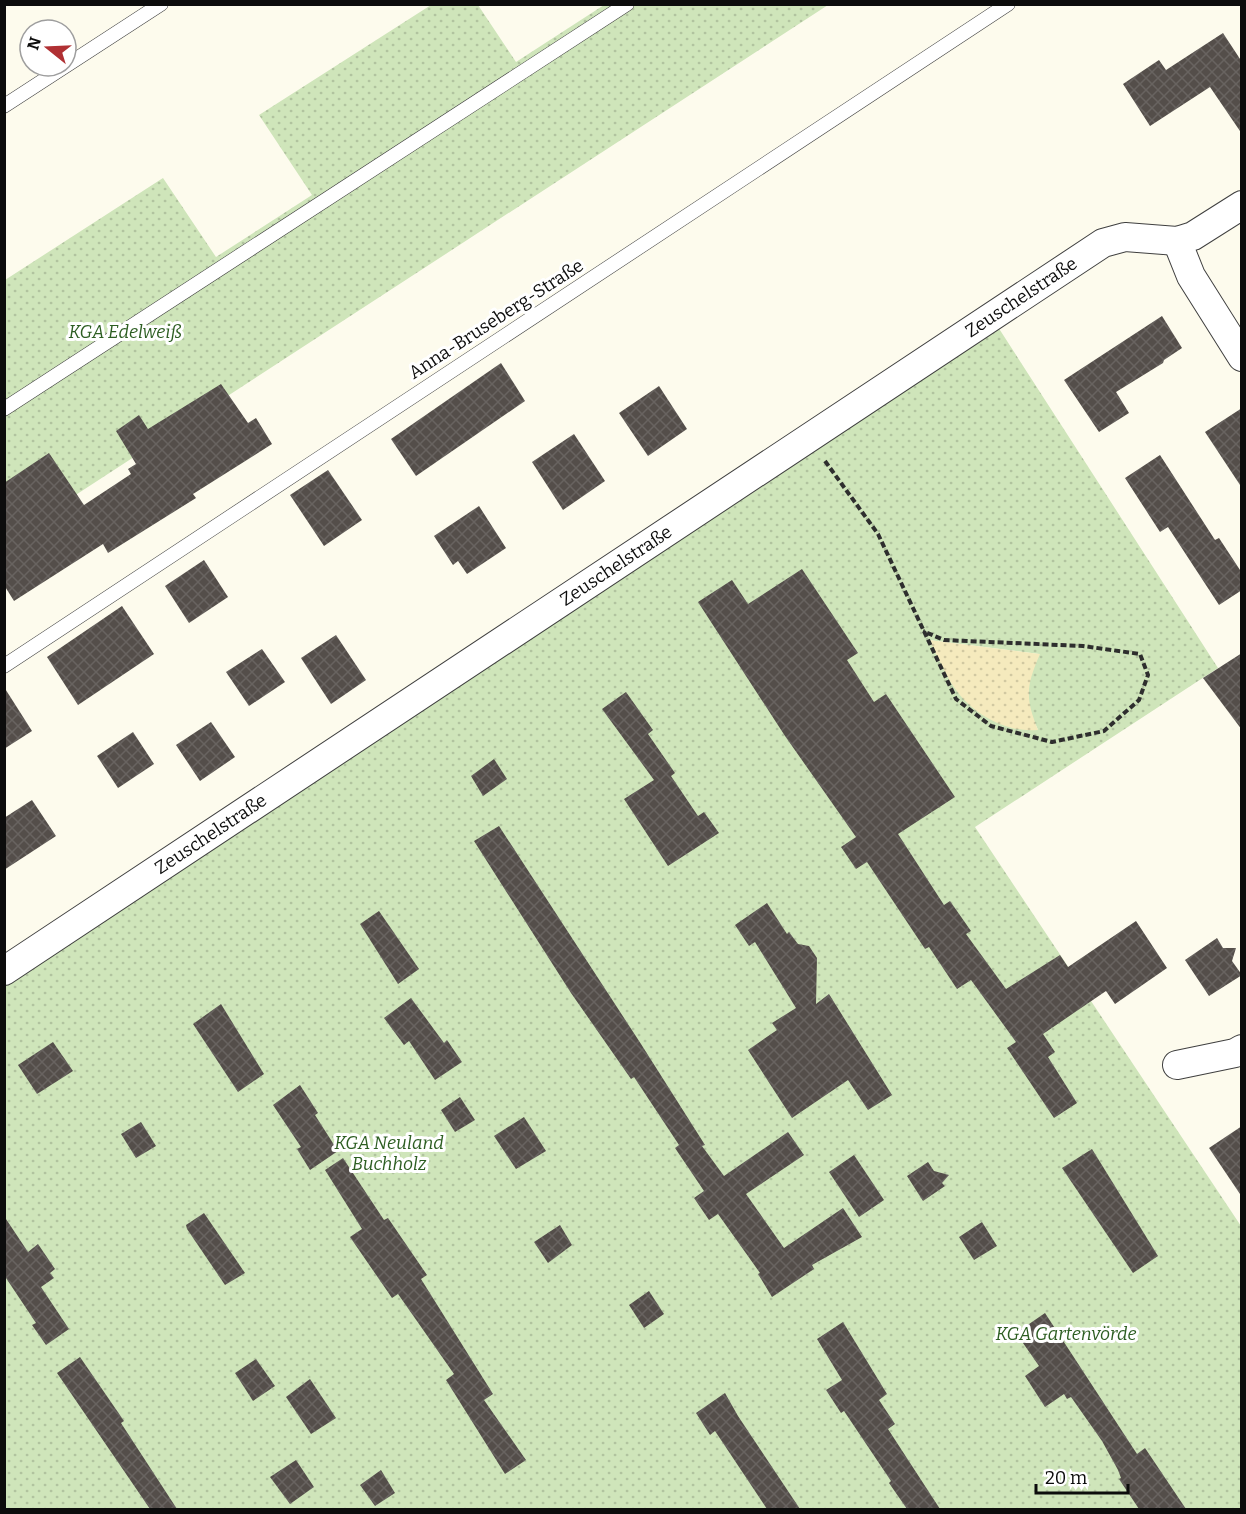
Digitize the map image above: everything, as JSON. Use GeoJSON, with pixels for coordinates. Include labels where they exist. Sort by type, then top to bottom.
{"type":"FeatureCollection","features":[{"type":"Feature","properties":{"kind":"street","name":"Zeuschelstraße"},"geometry":{"type":"LineString","coordinates":[[4,971],[1103,243],[1125,237],[1177,241],[1193,236],[1242,206]]}},
{"type":"Feature","properties":{"kind":"street"},"geometry":{"type":"LineString","coordinates":[[1177,241],[1191,276],[1242,357]]}},
{"type":"Feature","properties":{"kind":"street"},"geometry":{"type":"LineString","coordinates":[[1177,1065],[1231,1054],[1242,1049]]}},
{"type":"Feature","properties":{"kind":"lane"},"geometry":{"type":"LineString","coordinates":[[4,106],[161,4]]}},
{"type":"Feature","properties":{"kind":"lane"},"geometry":{"type":"LineString","coordinates":[[4,409],[627,4]]}},
{"type":"Feature","properties":{"kind":"lane","name":"Anna-Bruseberg-Straße"},"geometry":{"type":"LineString","coordinates":[[4,666],[1008,4]]}},
{"type":"Feature","properties":{"kind":"path"},"geometry":{"type":"LineString","coordinates":[[809,439],[878,534],[923,631],[956,699],[991,726],[1052,742],[1104,731],[1139,700],[1148,675],[1140,654],[1083,646],[944,640],[923,631]]}},
{"type":"Feature","properties":{"kind":"green space","name":"KGA Edelweiß"},"geometry":{"type":"Polygon","coordinates":[[[431,5],[478,5],[516,62],[604,5],[828,5],[5,541],[5,280],[163,178],[216,257],[312,195],[259,115],[431,5]]]}},
{"type":"Feature","properties":{"kind":"green space","name":"KGA Neuland Buchholz"},"geometry":{"type":"Polygon","coordinates":[[[998,327],[1218,668],[975,827],[1241,1226],[1241,1509],[5,1510],[5,981],[760,488],[998,327]],[[929,640],[1038,730],[1028,707],[1029,679],[1039,654],[929,640]]]}},
{"type":"Feature","properties":{"kind":"sand"},"geometry":{"type":"Polygon","coordinates":[[[929,640],[1040,654],[1032,675],[1029,692],[1031,709],[1038,730],[1005,726],[975,710],[955,688],[929,640]]]}},
{"type":"Feature","properties":{"kind":"building"},"geometry":{"type":"Polygon","coordinates":[[[1223,33],[1242,62],[1242,134],[1210,87],[1150,126],[1123,84],[1159,60],[1166,70],[1223,33]]]}},
{"type":"Feature","properties":{"kind":"building"},"geometry":{"type":"Polygon","coordinates":[[[1162,316],[1182,348],[1163,363],[1116,392],[1129,413],[1099,432],[1064,380],[1162,316]]]}},
{"type":"Feature","properties":{"kind":"building"},"geometry":{"type":"Polygon","coordinates":[[[501,363],[525,401],[416,476],[391,439],[501,363]]]}},
{"type":"Feature","properties":{"kind":"building"},"geometry":{"type":"Polygon","coordinates":[[[221,384],[248,423],[256,418],[272,444],[193,494],[196,498],[108,553],[103,544],[14,601],[4,585],[4,483],[49,453],[84,505],[131,474],[128,469],[136,464],[116,431],[139,415],[148,429],[221,384]]]}},
{"type":"Feature","properties":{"kind":"building"},"geometry":{"type":"Polygon","coordinates":[[[659,386],[687,429],[648,456],[619,413],[659,386]]]}},
{"type":"Feature","properties":{"kind":"building"},"geometry":{"type":"Polygon","coordinates":[[[1242,408],[1242,488],[1205,432],[1242,408]]]}},
{"type":"Feature","properties":{"kind":"building"},"geometry":{"type":"Polygon","coordinates":[[[574,434],[605,481],[563,510],[532,462],[574,434]]]}},
{"type":"Feature","properties":{"kind":"building"},"geometry":{"type":"Polygon","coordinates":[[[1160,455],[1215,540],[1219,538],[1242,573],[1242,590],[1219,605],[1168,527],[1160,532],[1125,478],[1160,455]]]}},
{"type":"Feature","properties":{"kind":"building"},"geometry":{"type":"Polygon","coordinates":[[[328,470],[362,520],[324,546],[290,495],[328,470]]]}},
{"type":"Feature","properties":{"kind":"building"},"geometry":{"type":"Polygon","coordinates":[[[479,506],[506,548],[467,574],[458,561],[453,565],[434,536],[479,506]]]}},
{"type":"Feature","properties":{"kind":"building"},"geometry":{"type":"Polygon","coordinates":[[[204,560],[228,597],[189,623],[165,586],[204,560]]]}},
{"type":"Feature","properties":{"kind":"building"},"geometry":{"type":"Polygon","coordinates":[[[802,569],[858,653],[847,660],[874,702],[886,694],[955,797],[898,834],[944,905],[950,901],[971,931],[966,934],[1006,989],[1060,955],[1068,967],[1136,921],[1167,968],[1115,1004],[1106,991],[1043,1034],[1055,1052],[1048,1057],[1077,1103],[1054,1118],[1007,1048],[1016,1042],[971,980],[957,989],[929,947],[925,949],[867,862],[856,869],[841,847],[856,837],[785,736],[698,602],[732,580],[748,604],[802,569]]]}},
{"type":"Feature","properties":{"kind":"building"},"geometry":{"type":"Polygon","coordinates":[[[122,606],[154,654],[78,705],[47,657],[122,606]]]}},
{"type":"Feature","properties":{"kind":"building"},"geometry":{"type":"Polygon","coordinates":[[[336,635],[366,680],[331,704],[301,658],[336,635]]]}},
{"type":"Feature","properties":{"kind":"building"},"geometry":{"type":"Polygon","coordinates":[[[262,649],[285,682],[249,706],[226,672],[262,649]]]}},
{"type":"Feature","properties":{"kind":"building"},"geometry":{"type":"Polygon","coordinates":[[[1242,653],[1242,730],[1203,678],[1242,653]]]}},
{"type":"Feature","properties":{"kind":"building"},"geometry":{"type":"Polygon","coordinates":[[[4,687],[32,731],[4,749],[4,687]]]}},
{"type":"Feature","properties":{"kind":"building"},"geometry":{"type":"Polygon","coordinates":[[[626,692],[653,730],[648,734],[675,773],[671,776],[698,816],[704,812],[719,833],[668,866],[624,799],[654,780],[602,709],[626,692]]]}},
{"type":"Feature","properties":{"kind":"building"},"geometry":{"type":"Polygon","coordinates":[[[211,722],[235,757],[200,781],[176,745],[211,722]]]}},
{"type":"Feature","properties":{"kind":"building"},"geometry":{"type":"Polygon","coordinates":[[[133,732],[154,764],[118,788],[97,756],[133,732]]]}},
{"type":"Feature","properties":{"kind":"building"},"geometry":{"type":"Polygon","coordinates":[[[494,759],[507,779],[483,796],[471,776],[494,759]]]}},
{"type":"Feature","properties":{"kind":"building"},"geometry":{"type":"Polygon","coordinates":[[[32,800],[56,836],[4,870],[4,818],[32,800]]]}},
{"type":"Feature","properties":{"kind":"building"},"geometry":{"type":"Polygon","coordinates":[[[499,826],[705,1145],[702,1146],[724,1176],[788,1132],[804,1155],[746,1194],[784,1248],[843,1208],[862,1237],[812,1265],[814,1269],[772,1297],[758,1274],[760,1273],[718,1214],[709,1220],[694,1198],[704,1191],[675,1148],[679,1145],[634,1077],[631,1079],[571,993],[474,841],[499,826]]]}},
{"type":"Feature","properties":{"kind":"building"},"geometry":{"type":"Polygon","coordinates":[[[767,903],[787,934],[789,932],[798,944],[809,946],[817,958],[816,1004],[829,994],[892,1095],[868,1110],[848,1080],[792,1118],[748,1050],[777,1030],[772,1023],[796,1008],[755,942],[749,946],[735,925],[767,903]]]}},
{"type":"Feature","properties":{"kind":"building"},"geometry":{"type":"Polygon","coordinates":[[[379,911],[419,969],[398,984],[360,924],[379,911]]]}},
{"type":"Feature","properties":{"kind":"building"},"geometry":{"type":"Polygon","coordinates":[[[1217,938],[1223,948],[1236,948],[1232,961],[1242,975],[1209,996],[1185,960],[1217,938]]]}},
{"type":"Feature","properties":{"kind":"building"},"geometry":{"type":"Polygon","coordinates":[[[411,998],[444,1043],[447,1040],[462,1062],[435,1080],[409,1041],[404,1045],[384,1018],[411,998]]]}},
{"type":"Feature","properties":{"kind":"building"},"geometry":{"type":"Polygon","coordinates":[[[221,1004],[264,1074],[238,1092],[193,1024],[221,1004]]]}},
{"type":"Feature","properties":{"kind":"building"},"geometry":{"type":"Polygon","coordinates":[[[53,1042],[73,1071],[37,1094],[18,1065],[53,1042]]]}},
{"type":"Feature","properties":{"kind":"building"},"geometry":{"type":"Polygon","coordinates":[[[300,1085],[318,1113],[315,1115],[338,1151],[310,1170],[297,1149],[301,1147],[273,1105],[300,1085]]]}},
{"type":"Feature","properties":{"kind":"building"},"geometry":{"type":"Polygon","coordinates":[[[460,1097],[475,1120],[455,1132],[441,1110],[460,1097]]]}},
{"type":"Feature","properties":{"kind":"building"},"geometry":{"type":"Polygon","coordinates":[[[524,1117],[546,1151],[516,1169],[494,1136],[524,1117]]]}},
{"type":"Feature","properties":{"kind":"building"},"geometry":{"type":"Polygon","coordinates":[[[141,1122],[156,1146],[136,1158],[121,1134],[141,1122]]]}},
{"type":"Feature","properties":{"kind":"building"},"geometry":{"type":"Polygon","coordinates":[[[1242,1126],[1242,1197],[1209,1148],[1242,1126]]]}},
{"type":"Feature","properties":{"kind":"building"},"geometry":{"type":"Polygon","coordinates":[[[1092,1149],[1158,1256],[1133,1273],[1062,1168],[1092,1149]]]}},
{"type":"Feature","properties":{"kind":"building"},"geometry":{"type":"Polygon","coordinates":[[[854,1155],[884,1200],[859,1217],[829,1172],[854,1155]]]}},
{"type":"Feature","properties":{"kind":"building"},"geometry":{"type":"Polygon","coordinates":[[[343,1158],[384,1220],[388,1218],[427,1275],[421,1279],[493,1394],[484,1400],[526,1460],[505,1474],[446,1380],[454,1374],[398,1294],[392,1298],[350,1237],[362,1229],[325,1170],[343,1158]]]}},
{"type":"Feature","properties":{"kind":"building"},"geometry":{"type":"Polygon","coordinates":[[[928,1162],[934,1171],[949,1175],[942,1183],[945,1186],[923,1201],[907,1176],[928,1162]]]}},
{"type":"Feature","properties":{"kind":"building"},"geometry":{"type":"Polygon","coordinates":[[[204,1213],[245,1273],[225,1285],[187,1229],[186,1225],[204,1213]]]}},
{"type":"Feature","properties":{"kind":"building"},"geometry":{"type":"Polygon","coordinates":[[[4,1216],[28,1252],[38,1244],[55,1269],[50,1273],[54,1278],[41,1287],[69,1329],[46,1345],[32,1325],[36,1323],[4,1275],[4,1216]]]}},
{"type":"Feature","properties":{"kind":"building"},"geometry":{"type":"Polygon","coordinates":[[[982,1222],[997,1246],[974,1260],[959,1237],[982,1222]]]}},
{"type":"Feature","properties":{"kind":"building"},"geometry":{"type":"Polygon","coordinates":[[[560,1225],[572,1245],[548,1263],[534,1242],[560,1225]]]}},
{"type":"Feature","properties":{"kind":"building"},"geometry":{"type":"Polygon","coordinates":[[[649,1291],[664,1314],[644,1328],[629,1305],[649,1291]]]}},
{"type":"Feature","properties":{"kind":"building"},"geometry":{"type":"Polygon","coordinates":[[[1045,1313],[1137,1454],[1145,1448],[1186,1509],[1139,1509],[1119,1479],[1121,1478],[1118,1470],[1102,1441],[1071,1397],[1067,1399],[1064,1394],[1045,1407],[1025,1376],[1039,1366],[1016,1333],[1045,1313]]]}},
{"type":"Feature","properties":{"kind":"building"},"geometry":{"type":"Polygon","coordinates":[[[843,1322],[887,1394],[879,1400],[895,1424],[888,1429],[940,1509],[907,1509],[844,1411],[841,1413],[826,1390],[842,1380],[817,1339],[843,1322]]]}},
{"type":"Feature","properties":{"kind":"building"},"geometry":{"type":"Polygon","coordinates":[[[80,1357],[124,1421],[121,1423],[177,1509],[150,1509],[57,1373],[80,1357]]]}},
{"type":"Feature","properties":{"kind":"building"},"geometry":{"type":"Polygon","coordinates":[[[256,1359],[275,1386],[253,1401],[235,1373],[256,1359]]]}},
{"type":"Feature","properties":{"kind":"building"},"geometry":{"type":"Polygon","coordinates":[[[310,1379],[336,1418],[311,1434],[286,1397],[310,1379]]]}},
{"type":"Feature","properties":{"kind":"building"},"geometry":{"type":"Polygon","coordinates":[[[725,1393],[800,1509],[767,1509],[715,1431],[710,1435],[696,1413],[725,1393]]]}},
{"type":"Feature","properties":{"kind":"building"},"geometry":{"type":"Polygon","coordinates":[[[296,1460],[314,1487],[290,1504],[270,1477],[296,1460]]]}},
{"type":"Feature","properties":{"kind":"building"},"geometry":{"type":"Polygon","coordinates":[[[381,1470],[395,1493],[375,1506],[360,1485],[381,1470]]]}},
{"type":"Feature","properties":{"kind":"park label","name":"KGA Gartenvörde"},"geometry":{"type":"Point","coordinates":[1066,1334]}}]}
